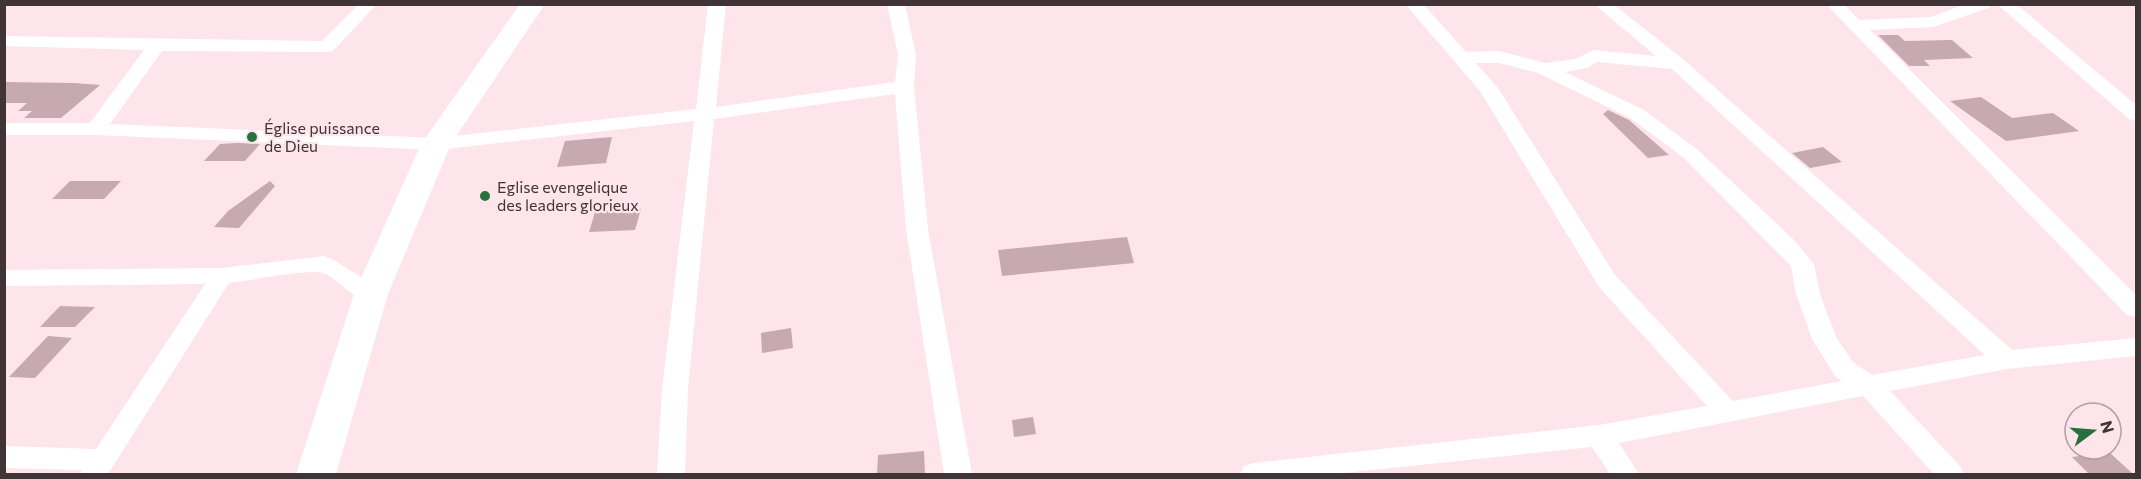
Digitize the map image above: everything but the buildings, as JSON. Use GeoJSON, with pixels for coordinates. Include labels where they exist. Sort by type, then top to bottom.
{"type":"FeatureCollection","features":[{"type":"Feature","properties":{"kind":"street"},"geometry":{"type":"LineString","coordinates":[[4,41],[327,47],[369,4]]}},
{"type":"Feature","properties":{"kind":"street"},"geometry":{"type":"LineString","coordinates":[[316,474],[371,294],[436,144],[533,4]]}},
{"type":"Feature","properties":{"kind":"street"},"geometry":{"type":"LineString","coordinates":[[671,474],[675,389],[717,4]]}},
{"type":"Feature","properties":{"kind":"street"},"geometry":{"type":"LineString","coordinates":[[896,4],[907,55],[904,87],[917,229],[958,474]]}},
{"type":"Feature","properties":{"kind":"street"},"geometry":{"type":"LineString","coordinates":[[1413,4],[1488,88],[1607,281],[1727,411]]}},
{"type":"Feature","properties":{"kind":"street"},"geometry":{"type":"LineString","coordinates":[[1602,4],[1677,64],[2007,360]]}},
{"type":"Feature","properties":{"kind":"street"},"geometry":{"type":"LineString","coordinates":[[1833,4],[2045,220],[2136,309]]}},
{"type":"Feature","properties":{"kind":"street"},"geometry":{"type":"LineString","coordinates":[[1855,25],[1934,22],[1983,4]]}},
{"type":"Feature","properties":{"kind":"street"},"geometry":{"type":"LineString","coordinates":[[2006,4],[2136,115]]}},
{"type":"Feature","properties":{"kind":"street"},"geometry":{"type":"LineString","coordinates":[[96,129],[157,45]]}},
{"type":"Feature","properties":{"kind":"street"},"geometry":{"type":"LineString","coordinates":[[1545,69],[1581,64],[1593,56],[1677,64]]}},
{"type":"Feature","properties":{"kind":"street"},"geometry":{"type":"LineString","coordinates":[[1461,58],[1499,57],[1545,69],[1637,114],[1691,154],[1784,243],[1802,264],[1808,294],[1824,339],[1844,369],[1870,387],[1950,474]]}},
{"type":"Feature","properties":{"kind":"street"},"geometry":{"type":"LineString","coordinates":[[4,129],[96,129],[436,144],[705,114],[904,87]]}},
{"type":"Feature","properties":{"kind":"street"},"geometry":{"type":"LineString","coordinates":[[4,278],[222,276],[324,264],[371,294]]}},
{"type":"Feature","properties":{"kind":"street"},"geometry":{"type":"LineString","coordinates":[[4,457],[98,467],[222,276]]}},
{"type":"Feature","properties":{"kind":"street"},"geometry":{"type":"LineString","coordinates":[[1254,474],[1345,468],[1599,436],[2007,360],[2136,347]]}},
{"type":"Feature","properties":{"kind":"street"},"geometry":{"type":"LineString","coordinates":[[1599,436],[1625,474]]}},
{"type":"Feature","properties":{"kind":"place","name":"Église puissance de Dieu"},"geometry":{"type":"Point","coordinates":[252,137]}},
{"type":"Feature","properties":{"kind":"place","name":"Eglise evengelique des leaders glorieux"},"geometry":{"type":"Point","coordinates":[485,196]}}]}
